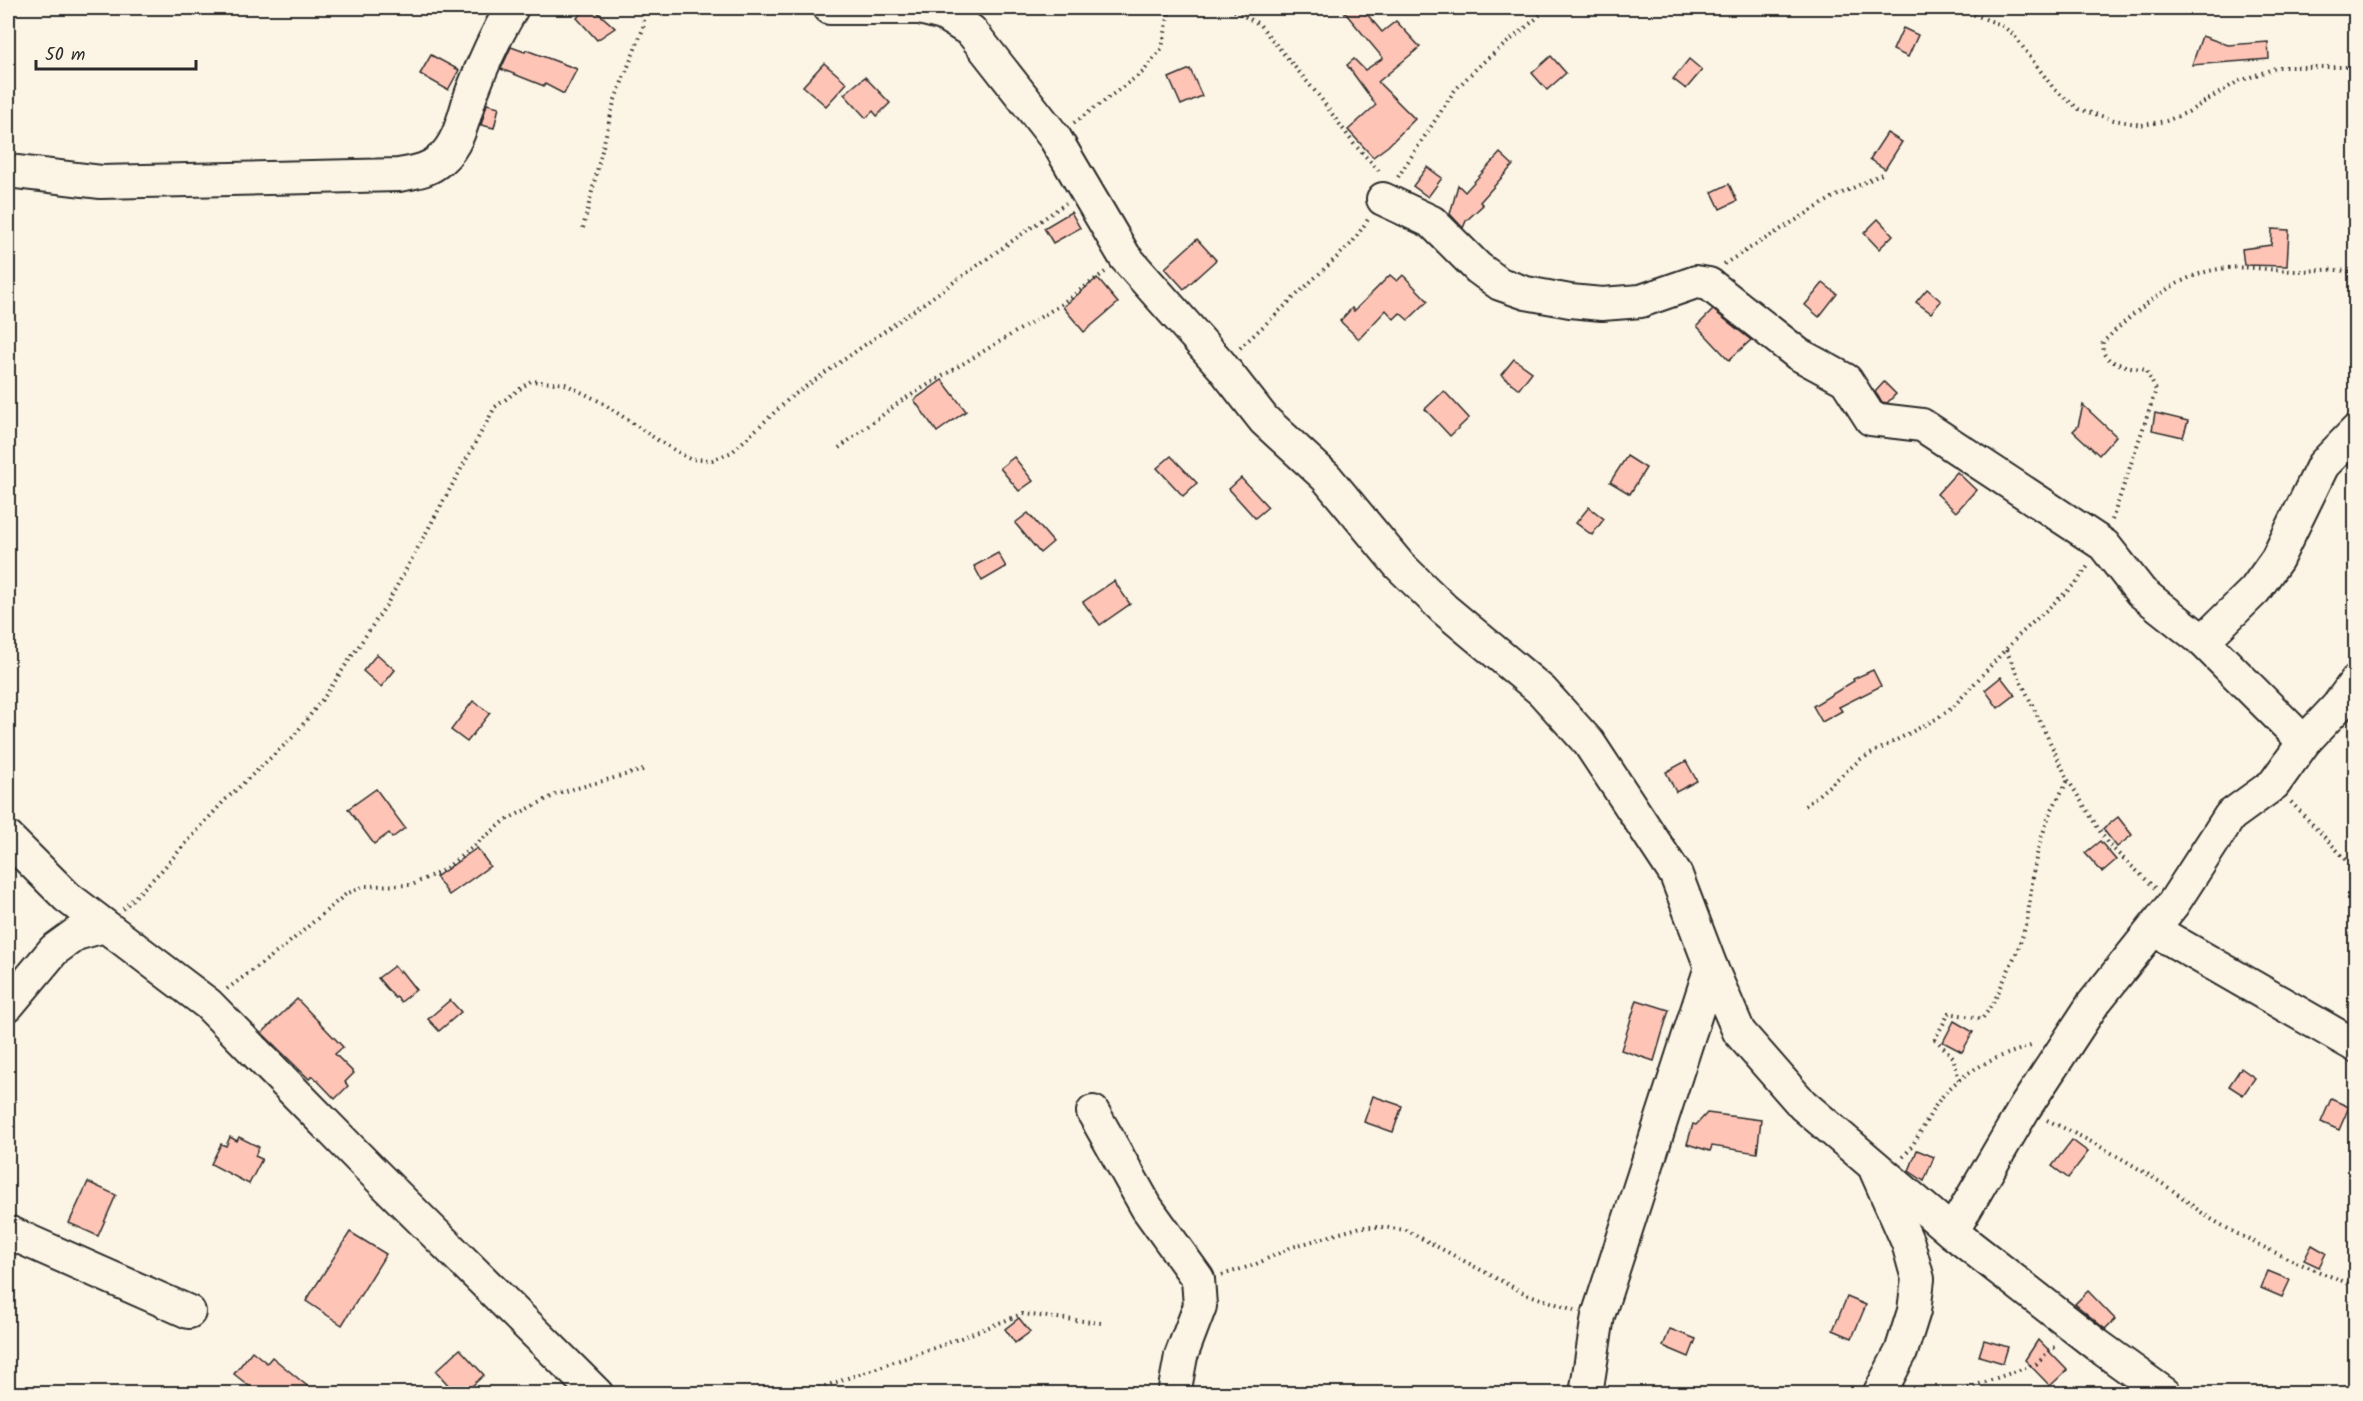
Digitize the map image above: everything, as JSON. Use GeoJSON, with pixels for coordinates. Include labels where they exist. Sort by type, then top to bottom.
{"type":"FeatureCollection","features":[{"type":"Feature","properties":{"kind":"street"},"geometry":{"type":"LineString","coordinates":[[8,171],[101,182],[399,175],[425,171],[444,158],[457,137],[489,51],[512,8]]}},
{"type":"Feature","properties":{"kind":"street"},"geometry":{"type":"LineString","coordinates":[[830,8],[920,8],[943,14],[971,31],[1055,138],[1125,257],[1221,365],[1264,420],[1326,477],[1399,565],[1444,609],[1542,691],[1589,743],[1676,875],[1739,1032],[1803,1105],[1880,1168],[1952,1232],[2097,1345],[2165,1394]]}},
{"type":"Feature","properties":{"kind":"street"},"geometry":{"type":"LineString","coordinates":[[1384,188],[1432,222],[1478,268],[1500,284],[1527,293],[1602,304],[1641,301],[1696,282],[1709,284],[1798,354],[1846,380],[1871,419],[1922,425],[2104,545],[2141,592],[2203,641],[2304,742]]}},
{"type":"Feature","properties":{"kind":"street"},"geometry":{"type":"LineString","coordinates":[[2203,641],[2255,590],[2277,559],[2323,465],[2355,431]]}},
{"type":"Feature","properties":{"kind":"street"},"geometry":{"type":"LineString","coordinates":[[1952,1232],[2024,1109],[2093,1004],[2173,904],[2230,816],[2274,784],[2304,742],[2346,713],[2355,681]]}},
{"type":"Feature","properties":{"kind":"street"},"geometry":{"type":"LineString","coordinates":[[8,838],[67,897],[207,1004],[597,1394]]}},
{"type":"Feature","properties":{"kind":"street"},"geometry":{"type":"LineString","coordinates":[[8,1005],[54,950],[76,934],[105,926]]}},
{"type":"Feature","properties":{"kind":"street"},"geometry":{"type":"LineString","coordinates":[[2154,930],[2355,1046]]}},
{"type":"Feature","properties":{"kind":"street"},"geometry":{"type":"LineString","coordinates":[[1586,1394],[1598,1316],[1711,966]]}},
{"type":"Feature","properties":{"kind":"street"},"geometry":{"type":"LineString","coordinates":[[1093,1112],[1147,1208],[1198,1279],[1200,1306],[1181,1356],[1174,1394]]}},
{"type":"Feature","properties":{"kind":"street"},"geometry":{"type":"LineString","coordinates":[[1879,1394],[1901,1352],[1914,1311],[1918,1279],[1908,1243],[1880,1168]]}},
{"type":"Feature","properties":{"kind":"street"},"geometry":{"type":"LineString","coordinates":[[8,1232],[189,1312]]}},
{"type":"Feature","properties":{"kind":"path"},"geometry":{"type":"LineString","coordinates":[[583,228],[614,102],[642,29],[644,17],[637,8]]}},
{"type":"Feature","properties":{"kind":"path"},"geometry":{"type":"LineString","coordinates":[[1055,138],[1143,72],[1162,48],[1170,8]]}},
{"type":"Feature","properties":{"kind":"path"},"geometry":{"type":"LineString","coordinates":[[1229,8],[1259,24],[1319,96],[1384,188]]}},
{"type":"Feature","properties":{"kind":"path"},"geometry":{"type":"LineString","coordinates":[[1957,8],[2001,25],[2013,34],[2054,88],[2079,109],[2114,120],[2142,125],[2166,121],[2188,112],[2237,82],[2278,67],[2355,67]]}},
{"type":"Feature","properties":{"kind":"path"},"geometry":{"type":"LineString","coordinates":[[1696,282],[1832,198],[1882,174]]}},
{"type":"Feature","properties":{"kind":"path"},"geometry":{"type":"LineString","coordinates":[[105,926],[162,870],[223,802],[293,738],[325,696],[387,604],[495,407],[531,381],[565,384],[601,402],[690,459],[712,459],[732,452],[791,396],[1086,189]]}},
{"type":"Feature","properties":{"kind":"path"},"geometry":{"type":"LineString","coordinates":[[839,448],[902,401],[1057,307],[1125,257]]}},
{"type":"Feature","properties":{"kind":"path"},"geometry":{"type":"LineString","coordinates":[[1805,806],[1861,759],[1952,708],[2006,650],[2076,583],[2104,545],[2156,390],[2146,370],[2110,361],[2104,356],[2101,351],[2103,342],[2141,307],[2192,276],[2227,268],[2295,271],[2342,269],[2355,273]]}},
{"type":"Feature","properties":{"kind":"path"},"geometry":{"type":"LineString","coordinates":[[2006,650],[2068,780],[2108,844],[2173,904]]}},
{"type":"Feature","properties":{"kind":"path"},"geometry":{"type":"LineString","coordinates":[[207,1004],[284,948],[346,894],[366,886],[412,885],[445,868],[506,820],[559,793],[643,770]]}},
{"type":"Feature","properties":{"kind":"path"},"geometry":{"type":"LineString","coordinates":[[1959,1080],[1953,1057],[1935,1039],[1949,1013],[1982,1019],[1993,1004],[2010,970],[2027,922],[2032,876],[2039,844],[2050,813],[2068,780]]}},
{"type":"Feature","properties":{"kind":"path"},"geometry":{"type":"LineString","coordinates":[[2274,784],[2355,870]]}},
{"type":"Feature","properties":{"kind":"path"},"geometry":{"type":"LineString","coordinates":[[1880,1168],[1906,1154],[1941,1098],[1959,1080],[1988,1060],[2037,1044]]}},
{"type":"Feature","properties":{"kind":"path"},"geometry":{"type":"LineString","coordinates":[[2024,1109],[2088,1139],[2168,1187],[2208,1217],[2244,1237],[2285,1258],[2355,1286]]}},
{"type":"Feature","properties":{"kind":"path"},"geometry":{"type":"LineString","coordinates":[[1198,1279],[1254,1265],[1292,1247],[1361,1227],[1382,1227],[1406,1230],[1524,1293],[1598,1316]]}},
{"type":"Feature","properties":{"kind":"path"},"geometry":{"type":"LineString","coordinates":[[802,1394],[940,1346],[1022,1314],[1101,1323]]}},
{"type":"Feature","properties":{"kind":"path"},"geometry":{"type":"LineString","coordinates":[[1951,1394],[1982,1381],[2036,1364],[2052,1348],[2097,1345]]}},
{"type":"Feature","properties":{"kind":"building"},"geometry":{"type":"Polygon","coordinates":[[[586,8],[593,8],[615,28],[597,40],[577,18],[586,8]]]}},
{"type":"Feature","properties":{"kind":"building"},"geometry":{"type":"Polygon","coordinates":[[[1341,8],[1362,8],[1382,32],[1396,21],[1420,47],[1378,82],[1415,119],[1388,146],[1373,157],[1348,130],[1376,105],[1347,65],[1354,59],[1365,70],[1383,58],[1341,8]]]}},
{"type":"Feature","properties":{"kind":"building"},"geometry":{"type":"Polygon","coordinates":[[[1903,28],[1918,35],[1908,57],[1893,50],[1903,28]]]}},
{"type":"Feature","properties":{"kind":"building"},"geometry":{"type":"Polygon","coordinates":[[[2202,36],[2228,45],[2268,42],[2269,59],[2192,65],[2202,36]]]}},
{"type":"Feature","properties":{"kind":"building"},"geometry":{"type":"Polygon","coordinates":[[[511,47],[525,52],[526,50],[577,69],[564,94],[545,84],[544,86],[501,69],[511,47]]]}},
{"type":"Feature","properties":{"kind":"building"},"geometry":{"type":"Polygon","coordinates":[[[431,55],[459,70],[448,90],[420,74],[431,55]]]}},
{"type":"Feature","properties":{"kind":"building"},"geometry":{"type":"Polygon","coordinates":[[[1551,56],[1566,73],[1547,90],[1532,73],[1551,56]]]}},
{"type":"Feature","properties":{"kind":"building"},"geometry":{"type":"Polygon","coordinates":[[[1689,59],[1702,70],[1686,89],[1673,79],[1689,59]]]}},
{"type":"Feature","properties":{"kind":"building"},"geometry":{"type":"Polygon","coordinates":[[[824,63],[847,83],[826,106],[803,86],[824,63]]]}},
{"type":"Feature","properties":{"kind":"building"},"geometry":{"type":"Polygon","coordinates":[[[1190,69],[1202,96],[1181,105],[1169,78],[1190,69]]]}},
{"type":"Feature","properties":{"kind":"building"},"geometry":{"type":"Polygon","coordinates":[[[865,77],[890,103],[877,116],[873,111],[866,118],[844,94],[865,77]]]}},
{"type":"Feature","properties":{"kind":"building"},"geometry":{"type":"Polygon","coordinates":[[[487,104],[499,107],[494,128],[481,125],[487,104]]]}},
{"type":"Feature","properties":{"kind":"building"},"geometry":{"type":"Polygon","coordinates":[[[1887,133],[1902,142],[1885,169],[1870,159],[1887,133]]]}},
{"type":"Feature","properties":{"kind":"building"},"geometry":{"type":"Polygon","coordinates":[[[1500,153],[1513,165],[1480,202],[1483,205],[1466,221],[1463,228],[1450,214],[1458,185],[1465,192],[1500,153]]]}},
{"type":"Feature","properties":{"kind":"building"},"geometry":{"type":"Polygon","coordinates":[[[1427,167],[1442,178],[1428,197],[1413,186],[1427,167]]]}},
{"type":"Feature","properties":{"kind":"building"},"geometry":{"type":"Polygon","coordinates":[[[1729,184],[1737,201],[1720,209],[1712,192],[1729,184]]]}},
{"type":"Feature","properties":{"kind":"building"},"geometry":{"type":"Polygon","coordinates":[[[1071,212],[1080,228],[1053,243],[1044,228],[1071,212]]]}},
{"type":"Feature","properties":{"kind":"building"},"geometry":{"type":"Polygon","coordinates":[[[1878,219],[1893,235],[1879,249],[1864,233],[1878,219]]]}},
{"type":"Feature","properties":{"kind":"building"},"geometry":{"type":"Polygon","coordinates":[[[2272,229],[2289,230],[2287,266],[2244,265],[2242,249],[2271,245],[2272,229]]]}},
{"type":"Feature","properties":{"kind":"building"},"geometry":{"type":"Polygon","coordinates":[[[1197,239],[1216,260],[1184,289],[1165,268],[1197,239]]]}},
{"type":"Feature","properties":{"kind":"building"},"geometry":{"type":"Polygon","coordinates":[[[1390,275],[1397,281],[1403,275],[1428,301],[1408,320],[1400,313],[1394,319],[1386,310],[1359,339],[1340,321],[1352,308],[1354,311],[1390,275]]]}},
{"type":"Feature","properties":{"kind":"building"},"geometry":{"type":"Polygon","coordinates":[[[1097,278],[1118,303],[1084,332],[1063,307],[1097,278]]]}},
{"type":"Feature","properties":{"kind":"building"},"geometry":{"type":"Polygon","coordinates":[[[1823,283],[1837,294],[1819,317],[1805,305],[1823,283]]]}},
{"type":"Feature","properties":{"kind":"building"},"geometry":{"type":"Polygon","coordinates":[[[1927,289],[1941,301],[1931,313],[1916,302],[1927,289]]]}},
{"type":"Feature","properties":{"kind":"building"},"geometry":{"type":"Polygon","coordinates":[[[1713,310],[1751,340],[1729,360],[1697,326],[1713,310]]]}},
{"type":"Feature","properties":{"kind":"building"},"geometry":{"type":"Polygon","coordinates":[[[1514,359],[1532,372],[1519,389],[1501,375],[1514,359]]]}},
{"type":"Feature","properties":{"kind":"building"},"geometry":{"type":"Polygon","coordinates":[[[942,380],[966,411],[937,432],[914,400],[942,380]]]}},
{"type":"Feature","properties":{"kind":"building"},"geometry":{"type":"Polygon","coordinates":[[[1884,382],[1896,394],[1887,403],[1882,402],[1875,392],[1884,382]]]}},
{"type":"Feature","properties":{"kind":"building"},"geometry":{"type":"Polygon","coordinates":[[[1444,391],[1469,418],[1450,436],[1425,409],[1444,391]]]}},
{"type":"Feature","properties":{"kind":"building"},"geometry":{"type":"Polygon","coordinates":[[[2083,405],[2116,436],[2099,455],[2073,431],[2078,426],[2083,405]]]}},
{"type":"Feature","properties":{"kind":"building"},"geometry":{"type":"Polygon","coordinates":[[[2155,413],[2188,421],[2183,437],[2152,430],[2155,413]]]}},
{"type":"Feature","properties":{"kind":"building"},"geometry":{"type":"Polygon","coordinates":[[[1171,456],[1197,483],[1183,496],[1157,468],[1171,456]]]}},
{"type":"Feature","properties":{"kind":"building"},"geometry":{"type":"Polygon","coordinates":[[[1627,456],[1646,468],[1630,494],[1610,482],[1627,456]]]}},
{"type":"Feature","properties":{"kind":"building"},"geometry":{"type":"Polygon","coordinates":[[[1014,457],[1033,481],[1019,491],[1000,468],[1014,457]]]}},
{"type":"Feature","properties":{"kind":"building"},"geometry":{"type":"Polygon","coordinates":[[[1957,472],[1976,490],[1956,512],[1937,494],[1957,472]]]}},
{"type":"Feature","properties":{"kind":"building"},"geometry":{"type":"Polygon","coordinates":[[[1241,478],[1268,507],[1255,518],[1229,489],[1241,478]]]}},
{"type":"Feature","properties":{"kind":"building"},"geometry":{"type":"Polygon","coordinates":[[[1589,507],[1604,519],[1592,535],[1576,523],[1589,507]]]}},
{"type":"Feature","properties":{"kind":"building"},"geometry":{"type":"Polygon","coordinates":[[[1028,513],[1053,542],[1040,553],[1015,523],[1028,513]]]}},
{"type":"Feature","properties":{"kind":"building"},"geometry":{"type":"Polygon","coordinates":[[[998,553],[1006,567],[982,581],[974,566],[998,553]]]}},
{"type":"Feature","properties":{"kind":"building"},"geometry":{"type":"Polygon","coordinates":[[[1114,581],[1130,604],[1100,625],[1083,602],[1114,581]]]}},
{"type":"Feature","properties":{"kind":"building"},"geometry":{"type":"Polygon","coordinates":[[[377,654],[395,670],[381,687],[363,671],[377,654]]]}},
{"type":"Feature","properties":{"kind":"building"},"geometry":{"type":"Polygon","coordinates":[[[1873,670],[1881,686],[1839,707],[1842,711],[1822,722],[1813,706],[1854,681],[1853,679],[1873,670]]]}},
{"type":"Feature","properties":{"kind":"building"},"geometry":{"type":"Polygon","coordinates":[[[2001,677],[2015,695],[1998,708],[1985,690],[2001,677]]]}},
{"type":"Feature","properties":{"kind":"building"},"geometry":{"type":"Polygon","coordinates":[[[473,701],[490,713],[467,742],[451,730],[473,701]]]}},
{"type":"Feature","properties":{"kind":"building"},"geometry":{"type":"Polygon","coordinates":[[[1686,761],[1697,781],[1676,792],[1666,772],[1686,761]]]}},
{"type":"Feature","properties":{"kind":"building"},"geometry":{"type":"Polygon","coordinates":[[[376,789],[405,828],[392,838],[389,833],[374,844],[348,809],[376,789]]]}},
{"type":"Feature","properties":{"kind":"building"},"geometry":{"type":"Polygon","coordinates":[[[2118,817],[2132,835],[2117,847],[2103,829],[2118,817]]]}},
{"type":"Feature","properties":{"kind":"building"},"geometry":{"type":"Polygon","coordinates":[[[2100,841],[2116,860],[2102,872],[2085,853],[2100,841]]]}},
{"type":"Feature","properties":{"kind":"building"},"geometry":{"type":"Polygon","coordinates":[[[477,848],[490,866],[449,895],[436,877],[477,848]]]}},
{"type":"Feature","properties":{"kind":"building"},"geometry":{"type":"Polygon","coordinates":[[[394,966],[416,990],[401,1002],[378,978],[394,966]]]}},
{"type":"Feature","properties":{"kind":"building"},"geometry":{"type":"Polygon","coordinates":[[[297,999],[343,1047],[335,1054],[354,1073],[345,1082],[348,1086],[335,1099],[313,1076],[309,1079],[262,1033],[297,999]]]}},
{"type":"Feature","properties":{"kind":"building"},"geometry":{"type":"Polygon","coordinates":[[[450,1000],[461,1012],[439,1031],[428,1019],[450,1000]]]}},
{"type":"Feature","properties":{"kind":"building"},"geometry":{"type":"Polygon","coordinates":[[[1637,1000],[1669,1010],[1654,1061],[1621,1050],[1637,1000]]]}},
{"type":"Feature","properties":{"kind":"building"},"geometry":{"type":"Polygon","coordinates":[[[1954,1021],[1973,1032],[1962,1052],[1943,1042],[1954,1021]]]}},
{"type":"Feature","properties":{"kind":"building"},"geometry":{"type":"Polygon","coordinates":[[[2241,1068],[2255,1078],[2243,1095],[2229,1086],[2241,1068]]]}},
{"type":"Feature","properties":{"kind":"building"},"geometry":{"type":"Polygon","coordinates":[[[1373,1096],[1402,1106],[1393,1132],[1364,1122],[1373,1096]]]}},
{"type":"Feature","properties":{"kind":"building"},"geometry":{"type":"Polygon","coordinates":[[[2331,1099],[2349,1107],[2339,1130],[2321,1122],[2331,1099]]]}},
{"type":"Feature","properties":{"kind":"building"},"geometry":{"type":"Polygon","coordinates":[[[1707,1113],[1761,1120],[1757,1153],[1712,1146],[1710,1151],[1687,1144],[1693,1124],[1696,1125],[1707,1113]]]}},
{"type":"Feature","properties":{"kind":"building"},"geometry":{"type":"Polygon","coordinates":[[[230,1137],[237,1141],[239,1137],[259,1147],[255,1156],[262,1159],[249,1184],[211,1164],[221,1144],[226,1146],[230,1137]]]}},
{"type":"Feature","properties":{"kind":"building"},"geometry":{"type":"Polygon","coordinates":[[[2072,1140],[2088,1152],[2068,1178],[2052,1166],[2072,1140]]]}},
{"type":"Feature","properties":{"kind":"building"},"geometry":{"type":"Polygon","coordinates":[[[1917,1150],[1934,1157],[1924,1181],[1909,1171],[1917,1150]]]}},
{"type":"Feature","properties":{"kind":"building"},"geometry":{"type":"Polygon","coordinates":[[[88,1182],[116,1195],[98,1236],[69,1223],[88,1182]]]}},
{"type":"Feature","properties":{"kind":"building"},"geometry":{"type":"Polygon","coordinates":[[[350,1232],[386,1254],[342,1325],[306,1301],[350,1232]]]}},
{"type":"Feature","properties":{"kind":"building"},"geometry":{"type":"Polygon","coordinates":[[[2312,1245],[2326,1253],[2319,1267],[2304,1260],[2312,1245]]]}},
{"type":"Feature","properties":{"kind":"building"},"geometry":{"type":"Polygon","coordinates":[[[2268,1271],[2290,1280],[2282,1297],[2261,1288],[2268,1271]]]}},
{"type":"Feature","properties":{"kind":"building"},"geometry":{"type":"Polygon","coordinates":[[[2088,1291],[2115,1319],[2105,1329],[2075,1304],[2088,1291]]]}},
{"type":"Feature","properties":{"kind":"building"},"geometry":{"type":"Polygon","coordinates":[[[1847,1297],[1866,1305],[1852,1338],[1833,1330],[1847,1297]]]}},
{"type":"Feature","properties":{"kind":"building"},"geometry":{"type":"Polygon","coordinates":[[[1019,1318],[1030,1332],[1015,1343],[1005,1329],[1019,1318]]]}},
{"type":"Feature","properties":{"kind":"building"},"geometry":{"type":"Polygon","coordinates":[[[1670,1329],[1696,1339],[1689,1357],[1663,1346],[1670,1329]]]}},
{"type":"Feature","properties":{"kind":"building"},"geometry":{"type":"Polygon","coordinates":[[[1984,1340],[2008,1347],[2003,1363],[1979,1356],[1984,1340]]]}},
{"type":"Feature","properties":{"kind":"building"},"geometry":{"type":"Polygon","coordinates":[[[2038,1340],[2067,1370],[2050,1386],[2025,1360],[2038,1340]]]}},
{"type":"Feature","properties":{"kind":"building"},"geometry":{"type":"Polygon","coordinates":[[[460,1349],[484,1375],[463,1394],[456,1394],[436,1371],[460,1349]]]}},
{"type":"Feature","properties":{"kind":"building"},"geometry":{"type":"Polygon","coordinates":[[[252,1351],[267,1363],[272,1357],[317,1394],[259,1394],[234,1374],[252,1351]]]}}]}
